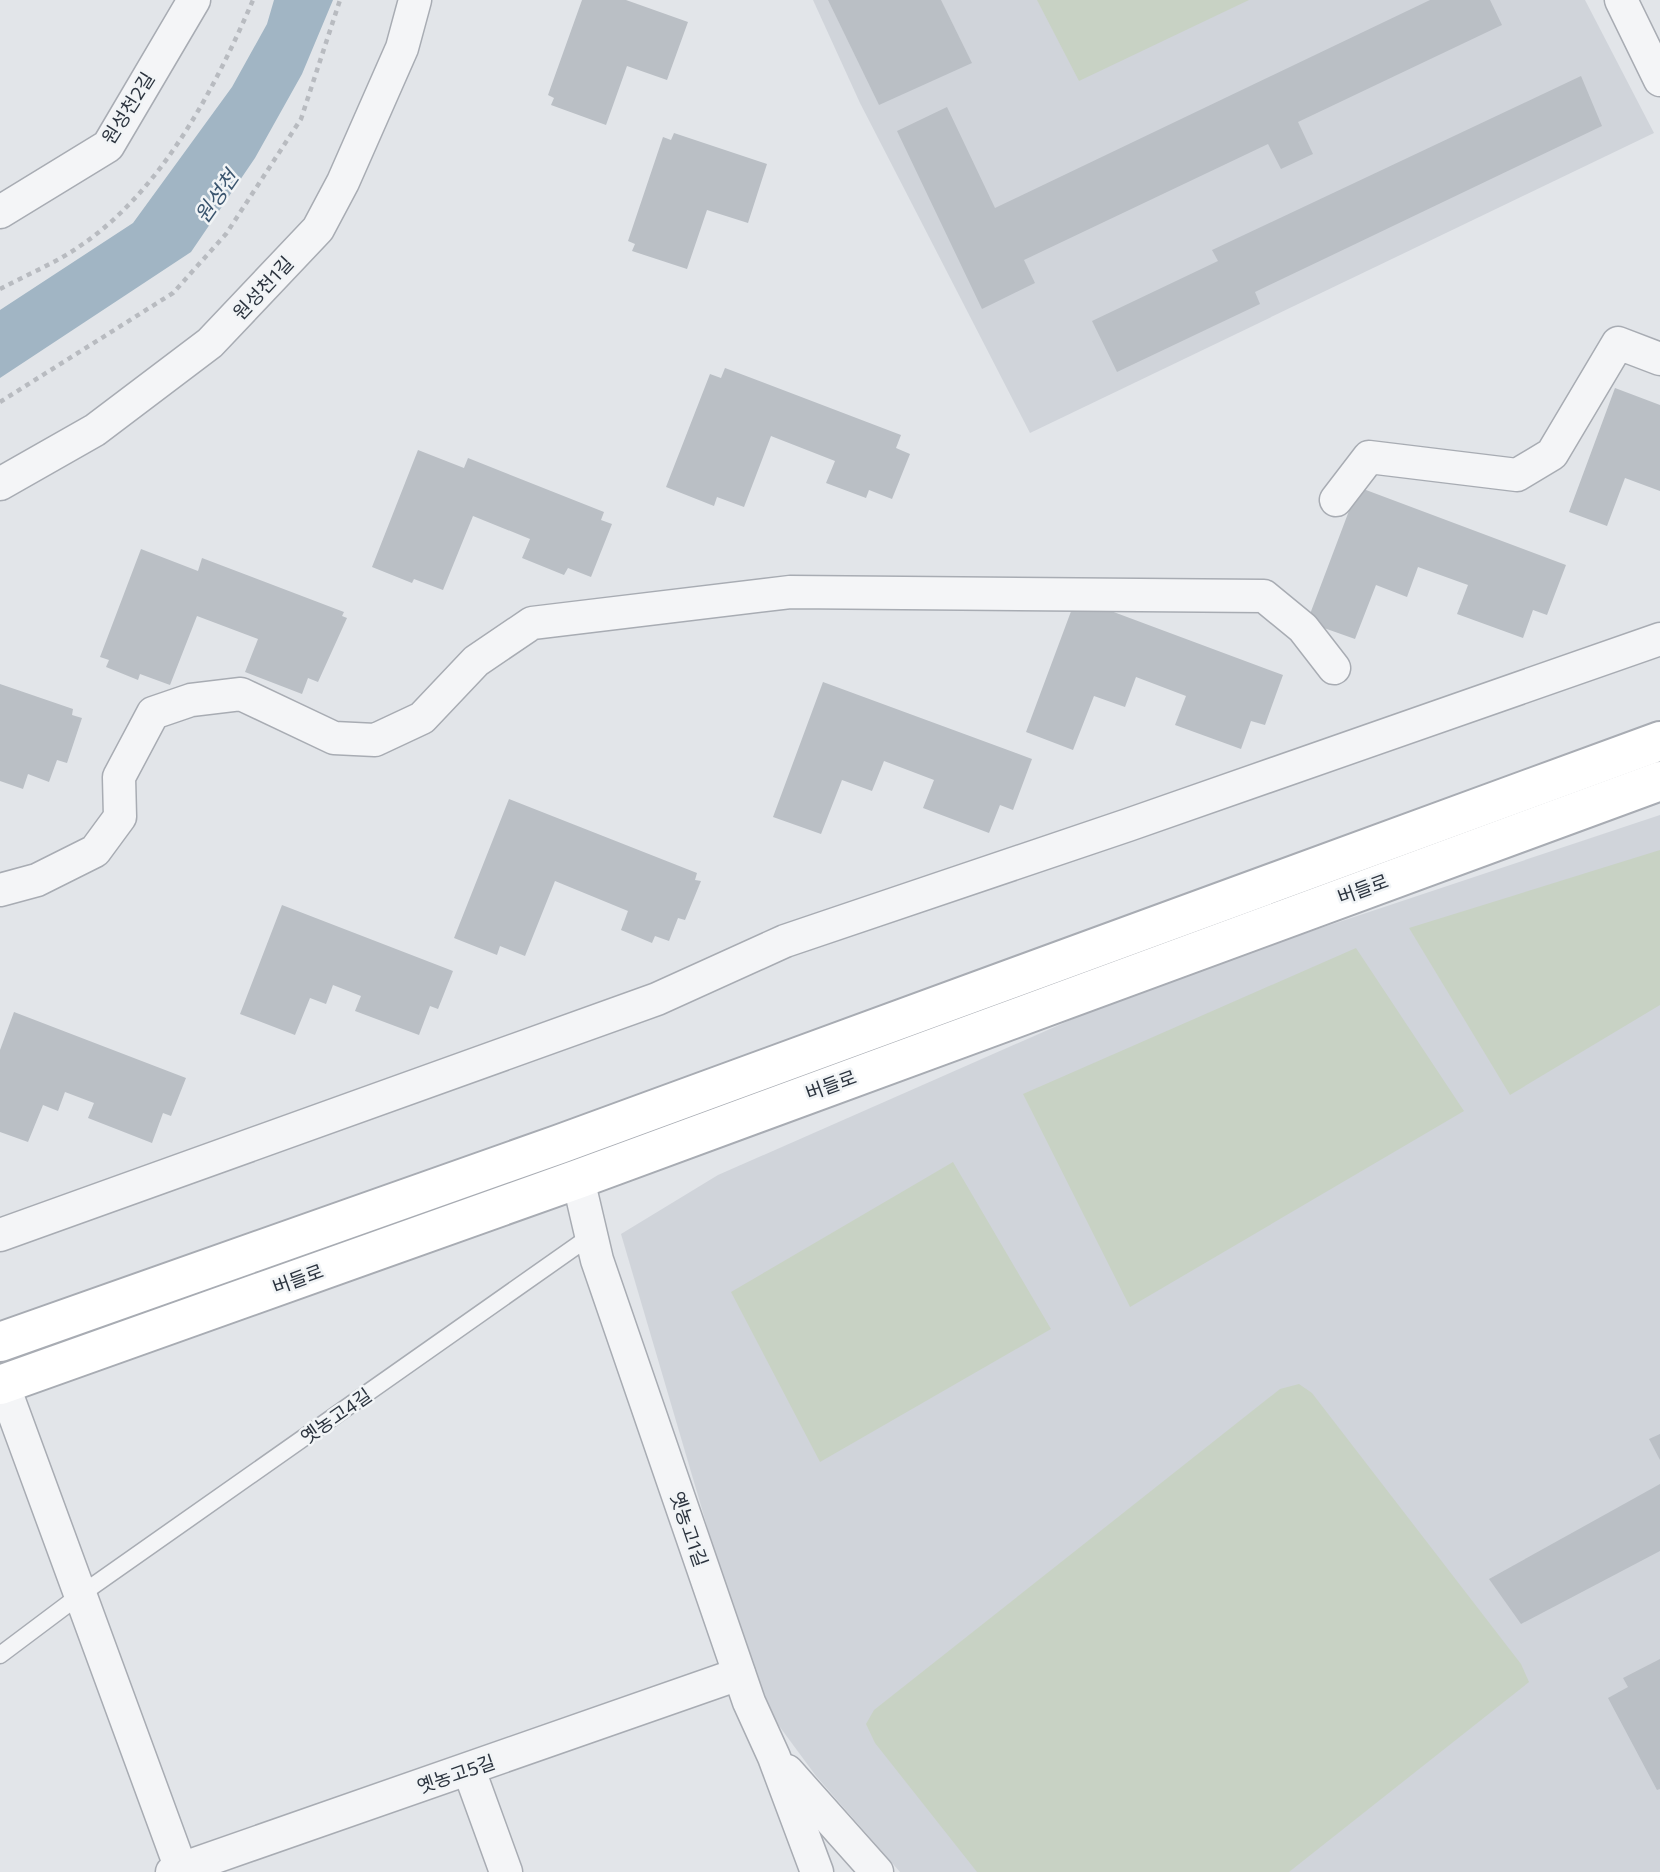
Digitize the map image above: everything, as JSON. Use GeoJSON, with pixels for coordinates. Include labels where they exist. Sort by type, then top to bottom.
{"type":"FeatureCollection","features":[{"type":"Feature","properties":{"kind":"street","name":"원성천2길"},"geometry":{"type":"LineString","coordinates":[[0,212],[108,146],[194,0]]}},
{"type":"Feature","properties":{"kind":"street","name":"원성천1길"},"geometry":{"type":"LineString","coordinates":[[0,484],[95,429],[210,343],[318,229],[343,182],[401,48],[415,0]]}},
{"type":"Feature","properties":{"kind":"street"},"geometry":{"type":"LineString","coordinates":[[1621,0],[1660,80]]}},
{"type":"Feature","properties":{"kind":"street"},"geometry":{"type":"LineString","coordinates":[[1336,500],[1369,457],[1517,475],[1552,453],[1618,343],[1660,359]]}},
{"type":"Feature","properties":{"kind":"street"},"geometry":{"type":"LineString","coordinates":[[0,890],[37,880],[95,851],[120,817],[119,777],[153,713],[191,699],[242,694],[334,738],[375,740],[422,718],[475,661],[532,623],[790,592],[1264,596],[1303,628],[1334,668]]}},
{"type":"Feature","properties":{"kind":"street"},"geometry":{"type":"LineString","coordinates":[[0,1235],[657,999],[785,941],[1128,825],[1660,639]]}},
{"type":"Feature","properties":{"kind":"street","name":"버들로"},"geometry":{"type":"LineString","coordinates":[[0,1342],[560,1144],[1660,741]]}},
{"type":"Feature","properties":{"kind":"street","name":"버들로"},"geometry":{"type":"LineString","coordinates":[[1,1385],[578,1179],[1660,781]]}},
{"type":"Feature","properties":{"kind":"street","name":"옛농고1길"},"geometry":{"type":"LineString","coordinates":[[578,1179],[597,1260],[739,1674],[774,1757],[817,1872]]}},
{"type":"Feature","properties":{"kind":"street"},"geometry":{"type":"LineString","coordinates":[[1,1385],[80,1595],[177,1870]]}},
{"type":"Feature","properties":{"kind":"street","name":"옛농고5길"},"geometry":{"type":"LineString","coordinates":[[177,1870],[739,1674]]}},
{"type":"Feature","properties":{"kind":"street"},"geometry":{"type":"LineString","coordinates":[[774,1757],[877,1872]]}},
{"type":"Feature","properties":{"kind":"street"},"geometry":{"type":"LineString","coordinates":[[469,1770],[506,1872]]}},
{"type":"Feature","properties":{"kind":"lane","name":"옛농고4길"},"geometry":{"type":"LineString","coordinates":[[0,1655],[80,1595],[592,1235]]}},
{"type":"Feature","properties":{"kind":"path"},"geometry":{"type":"LineString","coordinates":[[0,289],[81,246],[145,188],[221,73],[253,0]]}},
{"type":"Feature","properties":{"kind":"path"},"geometry":{"type":"LineString","coordinates":[[0,402],[173,293],[226,234],[301,119],[340,0]]}},
{"type":"Feature","properties":{"kind":"shaded area"},"geometry":{"type":"Polygon","coordinates":[[[813,0],[1585,0],[1654,133],[1030,433],[860,103],[813,0]]]}},
{"type":"Feature","properties":{"kind":"shaded area"},"geometry":{"type":"Polygon","coordinates":[[[1660,815],[1660,1872],[900,1872],[816,1776],[757,1696],[621,1234],[718,1175],[1150,985],[1660,815]]]}},
{"type":"Feature","properties":{"kind":"green space"},"geometry":{"type":"Polygon","coordinates":[[[1037,0],[1249,0],[1079,81],[1037,0]]]}},
{"type":"Feature","properties":{"kind":"green space"},"geometry":{"type":"Polygon","coordinates":[[[1660,850],[1660,1005],[1510,1095],[1409,928],[1660,850]]]}},
{"type":"Feature","properties":{"kind":"green space"},"geometry":{"type":"Polygon","coordinates":[[[1356,948],[1464,1111],[1130,1307],[1023,1094],[1356,948]]]}},
{"type":"Feature","properties":{"kind":"green space"},"geometry":{"type":"Polygon","coordinates":[[[953,1162],[1051,1329],[820,1462],[731,1292],[953,1162]]]}},
{"type":"Feature","properties":{"kind":"green space"},"geometry":{"type":"Polygon","coordinates":[[[1299,1384],[1312,1393],[1521,1664],[1529,1682],[1289,1872],[977,1872],[875,1743],[866,1724],[874,1710],[1280,1389],[1299,1384]]]}},
{"type":"Feature","properties":{"kind":"water","name":"원성천"},"geometry":{"type":"Polygon","coordinates":[[[274,0],[333,0],[302,74],[255,158],[191,252],[0,378],[0,310],[133,223],[232,87],[267,24],[274,0]]]}},
{"type":"Feature","properties":{"kind":"building"},"geometry":{"type":"Polygon","coordinates":[[[582,0],[626,0],[688,22],[667,80],[627,66],[606,125],[551,105],[554,98],[548,95],[582,0]]]}},
{"type":"Feature","properties":{"kind":"building"},"geometry":{"type":"Polygon","coordinates":[[[828,0],[941,0],[972,63],[879,105],[828,0]]]}},
{"type":"Feature","properties":{"kind":"building"},"geometry":{"type":"Polygon","coordinates":[[[1430,0],[1490,0],[1502,25],[1298,122],[1313,154],[1281,169],[1268,144],[1024,260],[1035,283],[982,309],[897,131],[947,107],[995,208],[1430,0]]]}},
{"type":"Feature","properties":{"kind":"building"},"geometry":{"type":"Polygon","coordinates":[[[1581,76],[1602,126],[1255,292],[1260,304],[1117,372],[1092,321],[1218,261],[1212,250],[1581,76]]]}},
{"type":"Feature","properties":{"kind":"building"},"geometry":{"type":"Polygon","coordinates":[[[674,133],[767,164],[748,223],[707,210],[687,269],[632,251],[635,244],[628,241],[663,137],[671,140],[674,133]]]}},
{"type":"Feature","properties":{"kind":"building"},"geometry":{"type":"Polygon","coordinates":[[[725,368],[901,435],[896,448],[910,454],[892,499],[869,490],[866,498],[826,483],[835,461],[771,436],[744,507],[717,497],[714,506],[666,487],[710,374],[721,378],[725,368]]]}},
{"type":"Feature","properties":{"kind":"building"},"geometry":{"type":"Polygon","coordinates":[[[1615,388],[1660,405],[1660,491],[1625,478],[1607,526],[1569,512],[1615,388]]]}},
{"type":"Feature","properties":{"kind":"building"},"geometry":{"type":"Polygon","coordinates":[[[418,450],[464,468],[468,458],[604,512],[601,520],[612,524],[591,577],[568,568],[564,575],[522,558],[530,539],[473,516],[443,590],[414,579],[412,583],[372,567],[418,450]]]}},
{"type":"Feature","properties":{"kind":"building"},"geometry":{"type":"Polygon","coordinates":[[[1358,487],[1566,565],[1547,615],[1533,610],[1523,638],[1457,614],[1468,585],[1418,567],[1407,597],[1376,585],[1355,639],[1307,622],[1358,487]]]}},
{"type":"Feature","properties":{"kind":"building"},"geometry":{"type":"Polygon","coordinates":[[[141,549],[198,571],[202,558],[344,612],[342,616],[347,618],[318,682],[308,678],[302,694],[245,672],[258,639],[197,616],[170,685],[140,674],[138,680],[106,667],[109,660],[100,657],[141,549]]]}},
{"type":"Feature","properties":{"kind":"building"},"geometry":{"type":"Polygon","coordinates":[[[1076,598],[1283,675],[1265,725],[1251,721],[1241,749],[1175,725],[1186,696],[1136,677],[1125,707],[1094,696],[1073,750],[1026,732],[1076,598]]]}},
{"type":"Feature","properties":{"kind":"building"},"geometry":{"type":"Polygon","coordinates":[[[823,682],[1032,759],[1013,810],[1000,805],[989,833],[923,808],[934,780],[884,761],[872,791],[842,780],[821,834],[773,817],[823,682]]]}},
{"type":"Feature","properties":{"kind":"building"},"geometry":{"type":"Polygon","coordinates":[[[0,684],[73,709],[72,715],[82,718],[67,763],[57,760],[49,782],[28,774],[23,789],[0,781],[0,684]]]}},
{"type":"Feature","properties":{"kind":"building"},"geometry":{"type":"Polygon","coordinates":[[[509,799],[697,873],[695,880],[701,881],[685,920],[678,918],[669,941],[655,936],[652,943],[621,930],[628,911],[555,881],[525,956],[500,946],[497,955],[454,938],[509,799]]]}},
{"type":"Feature","properties":{"kind":"building"},"geometry":{"type":"Polygon","coordinates":[[[282,905],[453,971],[438,1009],[430,1006],[419,1035],[355,1011],[361,996],[333,985],[326,1004],[310,998],[295,1035],[240,1014],[282,905]]]}},
{"type":"Feature","properties":{"kind":"building"},"geometry":{"type":"Polygon","coordinates":[[[14,1012],[186,1078],[171,1116],[163,1113],[152,1143],[88,1118],[94,1103],[65,1092],[58,1111],[43,1105],[28,1142],[0,1132],[0,1050],[14,1012]]]}},
{"type":"Feature","properties":{"kind":"building"},"geometry":{"type":"Polygon","coordinates":[[[1660,1434],[1660,1460],[1649,1439],[1660,1434]]]}},
{"type":"Feature","properties":{"kind":"building"},"geometry":{"type":"Polygon","coordinates":[[[1660,1484],[1660,1551],[1521,1624],[1489,1579],[1660,1484]]]}},
{"type":"Feature","properties":{"kind":"building"},"geometry":{"type":"Polygon","coordinates":[[[1660,1659],[1660,1789],[1657,1790],[1608,1698],[1628,1687],[1623,1678],[1660,1659]]]}}]}
